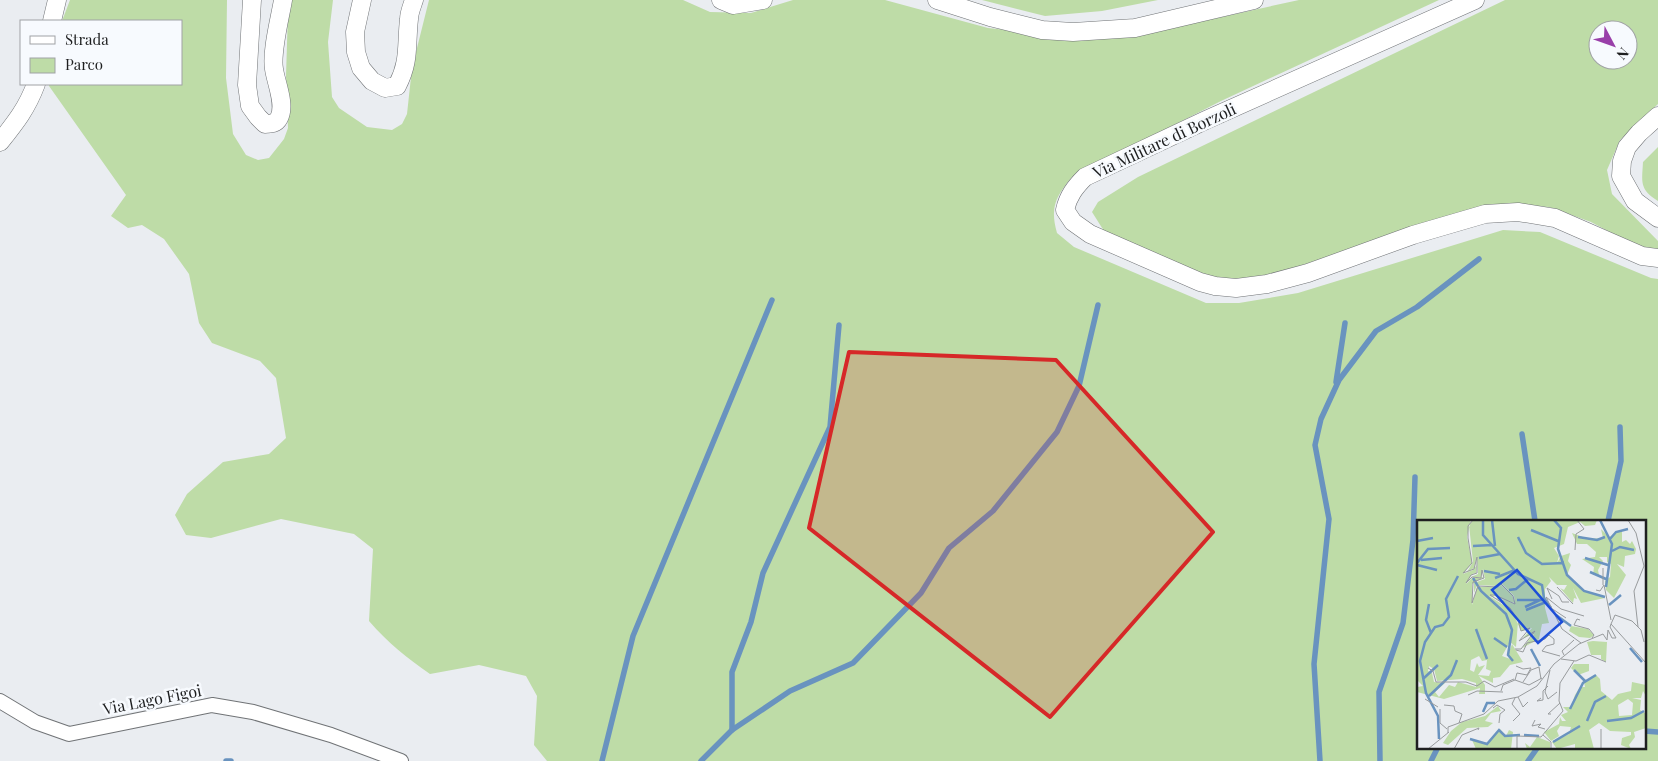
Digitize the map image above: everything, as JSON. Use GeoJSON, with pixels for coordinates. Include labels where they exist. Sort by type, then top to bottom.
{"type":"FeatureCollection","features":[{"type":"Feature","properties":{"kind":"street"},"geometry":{"type":"LineString","coordinates":[[52,20],[57,0]]}},
{"type":"Feature","properties":{"kind":"street"},"geometry":{"type":"LineString","coordinates":[[252,0],[247,85],[250,106],[265,124],[273,123],[279,118],[281,103],[273,67],[283,0]]}},
{"type":"Feature","properties":{"kind":"street"},"geometry":{"type":"LineString","coordinates":[[362,0],[354,32],[356,52],[361,68],[372,81],[385,88],[397,86],[404,73],[408,54],[409,18],[414,0]]}},
{"type":"Feature","properties":{"kind":"street"},"geometry":{"type":"LineString","coordinates":[[721,0],[733,5],[763,0]]}},
{"type":"Feature","properties":{"kind":"street"},"geometry":{"type":"LineString","coordinates":[[937,0],[990,17],[1042,30],[1073,32],[1135,28],[1254,0]]}},
{"type":"Feature","properties":{"kind":"street","name":"Via Militare di Borzoli"},"geometry":{"type":"LineString","coordinates":[[1475,0],[1206,120],[1085,177],[1076,186],[1068,199],[1065,210],[1073,222],[1090,234],[1200,282],[1214,286],[1236,288],[1267,284],[1308,274],[1413,235],[1485,214],[1518,212],[1555,218],[1642,256],[1658,258]]}},
{"type":"Feature","properties":{"kind":"street"},"geometry":{"type":"LineString","coordinates":[[0,142],[30,102],[36,85]]}},
{"type":"Feature","properties":{"kind":"street"},"geometry":{"type":"LineString","coordinates":[[1658,116],[1627,147],[1622,161],[1621,176],[1635,201],[1658,218]]}},
{"type":"Feature","properties":{"kind":"street","name":"Via Lago Figoi"},"geometry":{"type":"LineString","coordinates":[[0,701],[35,722],[69,734],[212,705],[253,712],[331,735],[401,761]]}},
{"type":"Feature","properties":{"kind":"highlighted area"},"geometry":{"type":"Polygon","coordinates":[[[849,352],[1056,360],[1213,532],[1050,717],[809,528],[849,352]]]}},
{"type":"Feature","properties":{"kind":"green space"},"geometry":{"type":"Polygon","coordinates":[[[70,0],[227,0],[226,78],[233,134],[246,155],[258,160],[269,158],[284,139],[288,128],[286,76],[290,0],[333,0],[328,42],[332,97],[339,108],[367,127],[392,130],[402,124],[407,114],[412,68],[429,0],[683,0],[710,12],[751,13],[793,0],[885,0],[988,28],[1091,39],[1208,20],[1299,0],[1439,0],[1221,101],[1072,177],[1058,197],[1054,210],[1057,233],[1074,247],[1206,303],[1239,303],[1298,293],[1503,230],[1540,232],[1651,278],[1658,279],[1658,761],[547,761],[534,745],[537,696],[526,676],[479,665],[430,674],[398,650],[369,621],[373,549],[354,534],[281,519],[211,538],[186,535],[175,515],[187,494],[223,462],[269,454],[286,438],[276,378],[260,361],[212,343],[199,323],[189,274],[164,239],[142,225],[128,228],[111,216],[126,195],[49,86],[182,85],[182,20],[62,20],[70,0]]]}},
{"type":"Feature","properties":{"kind":"green space"},"geometry":{"type":"Polygon","coordinates":[[[982,0],[1158,0],[1102,11],[1045,16],[982,0]]]}},
{"type":"Feature","properties":{"kind":"green space"},"geometry":{"type":"Polygon","coordinates":[[[1505,0],[1658,0],[1658,104],[1620,140],[1607,170],[1612,194],[1658,241],[1658,250],[1632,244],[1591,222],[1549,207],[1514,205],[1336,254],[1257,280],[1218,281],[1104,231],[1092,212],[1098,202],[1138,177],[1505,0]]]}},
{"type":"Feature","properties":{"kind":"green space"},"geometry":{"type":"Polygon","coordinates":[[[1658,147],[1658,201],[1645,189],[1642,175],[1643,162],[1658,147]]]}},
{"type":"Feature","properties":{"kind":"waterway"},"geometry":{"type":"LineString","coordinates":[[1320,761],[1314,664],[1329,519],[1315,445],[1321,419],[1339,380],[1376,331],[1417,307],[1479,259]]}},
{"type":"Feature","properties":{"kind":"waterway"},"geometry":{"type":"LineString","coordinates":[[602,761],[633,636],[772,300]]}},
{"type":"Feature","properties":{"kind":"waterway"},"geometry":{"type":"LineString","coordinates":[[701,761],[732,730],[790,691],[853,663],[921,593],[949,548],[993,511],[1057,432],[1079,386],[1098,305]]}},
{"type":"Feature","properties":{"kind":"waterway"},"geometry":{"type":"LineString","coordinates":[[1336,382],[1345,323]]}},
{"type":"Feature","properties":{"kind":"waterway"},"geometry":{"type":"LineString","coordinates":[[732,730],[732,672],[751,622],[763,573],[830,427],[839,325]]}},
{"type":"Feature","properties":{"kind":"waterway"},"geometry":{"type":"LineString","coordinates":[[1608,520],[1621,461],[1620,427]]}},
{"type":"Feature","properties":{"kind":"waterway"},"geometry":{"type":"LineString","coordinates":[[1522,434],[1535,520]]}},
{"type":"Feature","properties":{"kind":"waterway"},"geometry":{"type":"LineString","coordinates":[[1380,761],[1379,692],[1403,623],[1413,540],[1415,477]]}},
{"type":"Feature","properties":{"kind":"waterway"},"geometry":{"type":"LineString","coordinates":[[1646,731],[1658,732]]}},
{"type":"Feature","properties":{"kind":"waterway"},"geometry":{"type":"LineString","coordinates":[[1431,761],[1438,748]]}},
{"type":"Feature","properties":{"kind":"waterway"},"geometry":{"type":"LineString","coordinates":[[1528,761],[1537,748]]}},
{"type":"Feature","properties":{"kind":"waterway"},"geometry":{"type":"LineString","coordinates":[[226,761],[231,761]]}}]}
